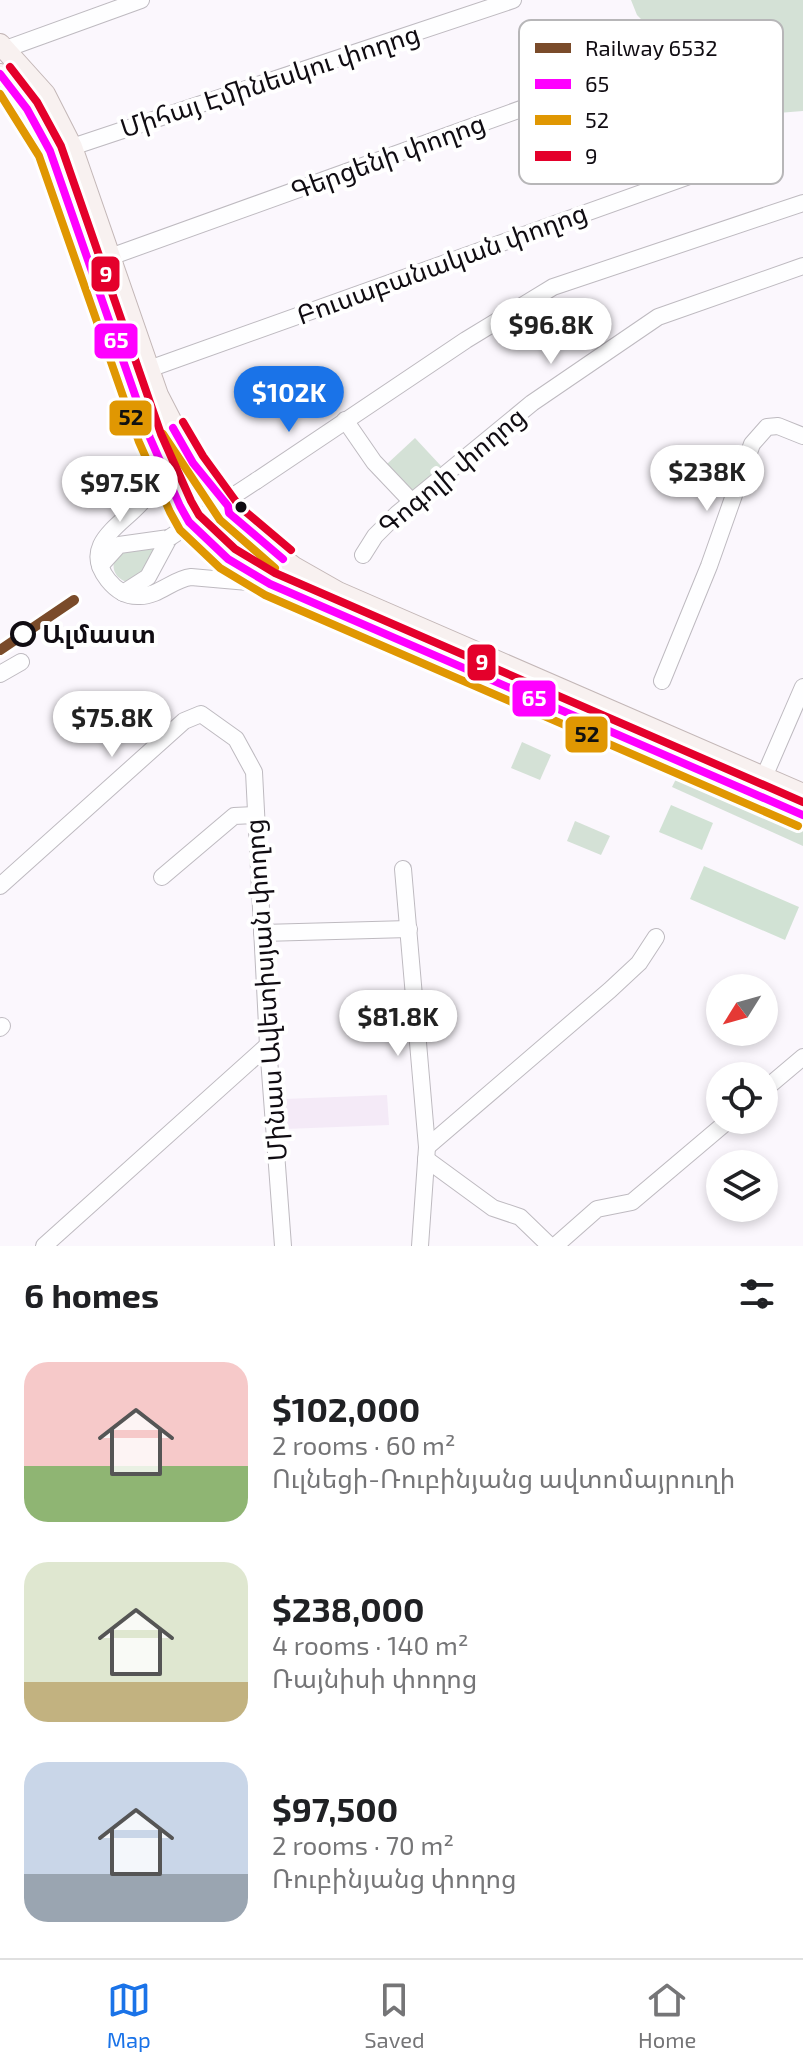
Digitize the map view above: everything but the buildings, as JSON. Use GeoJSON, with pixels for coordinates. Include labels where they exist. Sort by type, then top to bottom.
{"type":"FeatureCollection","features":[{"type":"Feature","properties":{"kind":"main road"},"geometry":{"type":"LineString","coordinates":[[2,47],[45,94],[72,147],[149,369],[175,432],[228,506],[229,513],[272,552],[338,592],[803,794]]}},
{"type":"Feature","properties":{"kind":"main road"},"geometry":{"type":"LineString","coordinates":[[0,74],[27,109],[50,151],[150,438],[178,502],[201,535],[228,559],[270,584],[803,815]]}},
{"type":"Feature","properties":{"kind":"main road"},"geometry":{"type":"LineString","coordinates":[[178,502],[194,485],[208,481]]}},
{"type":"Feature","properties":{"kind":"main road"},"geometry":{"type":"LineString","coordinates":[[201,535],[218,526],[226,519],[225,513],[229,513]]}},
{"type":"Feature","properties":{"kind":"street"},"geometry":{"type":"LineString","coordinates":[[2,47],[25,44],[141,0]]}},
{"type":"Feature","properties":{"kind":"street","name":"Միհայ Էմինեսկու փողոց"},"geometry":{"type":"LineString","coordinates":[[72,147],[513,0]]}},
{"type":"Feature","properties":{"kind":"street","name":"Գերցենի փողոց"},"geometry":{"type":"LineString","coordinates":[[110,257],[519,110]]}},
{"type":"Feature","properties":{"kind":"street","name":"Բուսաբանական փողոց"},"geometry":{"type":"LineString","coordinates":[[149,369],[667,184]]}},
{"type":"Feature","properties":{"kind":"street"},"geometry":{"type":"LineString","coordinates":[[100,566],[119,545],[169,538],[345,420],[553,287],[803,203]]}},
{"type":"Feature","properties":{"kind":"street","name":"Գոգոլի փողոց"},"geometry":{"type":"LineString","coordinates":[[363,555],[375,536],[412,502],[532,403],[658,317],[803,266]]}},
{"type":"Feature","properties":{"kind":"street"},"geometry":{"type":"LineString","coordinates":[[345,420],[374,462],[412,502]]}},
{"type":"Feature","properties":{"kind":"street"},"geometry":{"type":"LineString","coordinates":[[662,681],[709,566],[752,444],[767,427],[778,426],[803,436]]}},
{"type":"Feature","properties":{"kind":"street"},"geometry":{"type":"LineString","coordinates":[[150,438],[151,466],[146,497],[100,543],[100,566],[123,593],[137,597],[154,594],[191,577],[270,584]]}},
{"type":"Feature","properties":{"kind":"street"},"geometry":{"type":"LineString","coordinates":[[123,593],[148,577],[169,538]]}},
{"type":"Feature","properties":{"kind":"street"},"geometry":{"type":"LineString","coordinates":[[0,674],[21,662]]}},
{"type":"Feature","properties":{"kind":"street"},"geometry":{"type":"LineString","coordinates":[[764,777],[803,687]]}},
{"type":"Feature","properties":{"kind":"street","name":"Մինաս Ավետիսյան փողոց"},"geometry":{"type":"LineString","coordinates":[[0,886],[184,721],[201,714],[236,739],[254,772],[268,1045],[283,1246]]}},
{"type":"Feature","properties":{"kind":"street"},"geometry":{"type":"LineString","coordinates":[[162,877],[234,816],[255,815]]}},
{"type":"Feature","properties":{"kind":"street"},"geometry":{"type":"LineString","coordinates":[[403,869],[426,1153],[420,1246]]}},
{"type":"Feature","properties":{"kind":"street"},"geometry":{"type":"LineString","coordinates":[[262,933],[409,929]]}},
{"type":"Feature","properties":{"kind":"street"},"geometry":{"type":"LineString","coordinates":[[426,1153],[639,963],[656,937]]}},
{"type":"Feature","properties":{"kind":"street"},"geometry":{"type":"LineString","coordinates":[[44,1246],[268,1045]]}},
{"type":"Feature","properties":{"kind":"street"},"geometry":{"type":"LineString","coordinates":[[778,1078],[803,1057]]}},
{"type":"Feature","properties":{"kind":"street"},"geometry":{"type":"LineString","coordinates":[[426,1153],[493,1208],[520,1217],[553,1246],[597,1209],[632,1202],[712,1134]]}},
{"type":"Feature","properties":{"kind":"shaded area"},"geometry":{"type":"Polygon","coordinates":[[[631,0],[803,0],[803,111],[783,113],[783,20],[642,20],[631,0]]]}},
{"type":"Feature","properties":{"kind":"shaded area"},"geometry":{"type":"Polygon","coordinates":[[[415,438],[441,466],[412,492],[387,464],[415,438]]]}},
{"type":"Feature","properties":{"kind":"shaded area"},"geometry":{"type":"Polygon","coordinates":[[[155,547],[147,571],[126,582],[115,573],[117,553],[155,547]]]}},
{"type":"Feature","properties":{"kind":"shaded area"},"geometry":{"type":"Polygon","coordinates":[[[522,742],[551,755],[540,780],[511,768],[522,742]]]}},
{"type":"Feature","properties":{"kind":"shaded area"},"geometry":{"type":"Polygon","coordinates":[[[679,773],[803,830],[803,846],[672,787],[679,773]]]}},
{"type":"Feature","properties":{"kind":"shaded area"},"geometry":{"type":"Polygon","coordinates":[[[575,821],[610,836],[601,855],[567,841],[575,821]]]}},
{"type":"Feature","properties":{"kind":"shaded area"},"geometry":{"type":"Polygon","coordinates":[[[387,1095],[389,1125],[285,1129],[284,1099],[387,1095]]]}},
{"type":"Feature","properties":{"kind":"green space"},"geometry":{"type":"Polygon","coordinates":[[[671,805],[713,823],[702,850],[659,832],[671,805]]]}},
{"type":"Feature","properties":{"kind":"green space"},"geometry":{"type":"Polygon","coordinates":[[[704,866],[799,907],[785,940],[690,899],[704,866]]]}},
{"type":"Feature","properties":{"kind":"rail line","name":"6532"},"geometry":{"type":"LineString","coordinates":[[0,650],[74,600]]}},
{"type":"Feature","properties":{"kind":"transit line","name":"9"},"geometry":{"type":"LineString","coordinates":[[10,67],[37,102],[61,146],[161,434],[191,501],[199,515],[235,549],[275,573],[803,802]]}},
{"type":"Feature","properties":{"kind":"transit line","name":"65"},"geometry":{"type":"LineString","coordinates":[[0,74],[27,109],[50,151],[150,438],[180,506],[189,522],[228,559],[270,584],[803,815]]}},
{"type":"Feature","properties":{"kind":"transit line","name":"52"},"geometry":{"type":"LineString","coordinates":[[0,94],[39,156],[139,442],[170,512],[180,530],[220,568],[265,595],[798,826]]}},
{"type":"Feature","properties":{"kind":"transit line","name":"9"},"geometry":{"type":"LineString","coordinates":[[183,422],[240,507],[291,550]]}},
{"type":"Feature","properties":{"kind":"transit line","name":"65"},"geometry":{"type":"LineString","coordinates":[[173,428],[193,463],[228,506],[229,513],[283,559]]}},
{"type":"Feature","properties":{"kind":"transit line","name":"52"},"geometry":{"type":"LineString","coordinates":[[163,434],[220,520],[275,568]]}},
{"type":"Feature","properties":{"kind":"place","name":"Ալմաստ"},"geometry":{"type":"Point","coordinates":[23,634]}}]}
